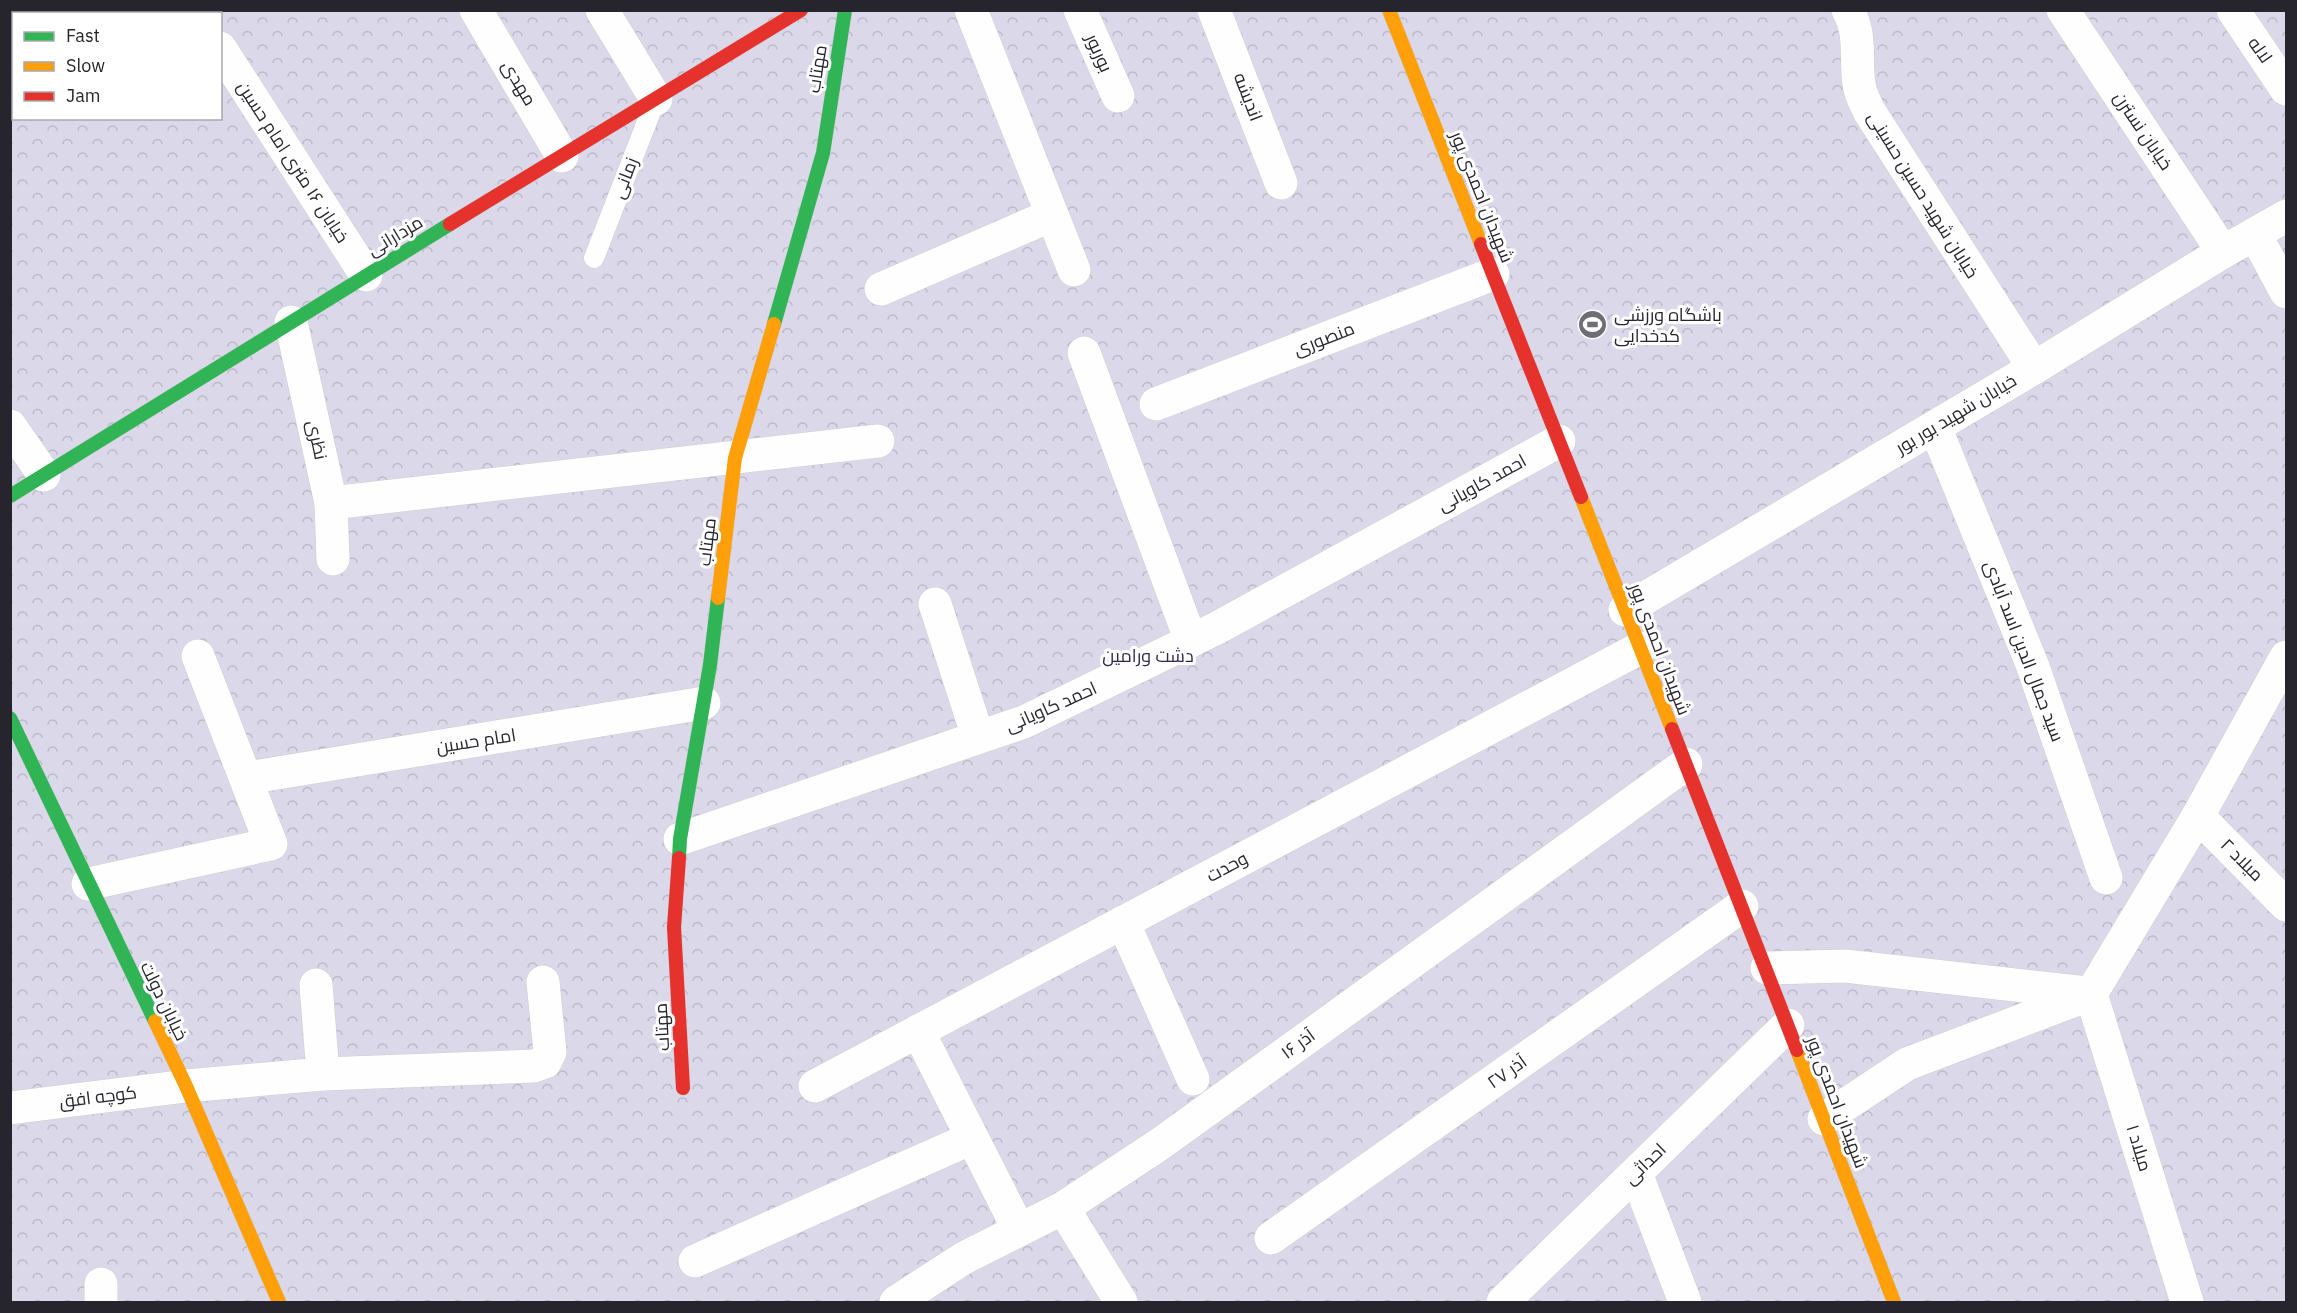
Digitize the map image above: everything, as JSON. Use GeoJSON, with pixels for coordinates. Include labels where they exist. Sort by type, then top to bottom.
{"type":"FeatureCollection","features":[{"type":"Feature","properties":{"kind":"street","name":"مهدی"},"geometry":{"type":"LineString","coordinates":[[476,10],[562,156]]}},
{"type":"Feature","properties":{"kind":"street"},"geometry":{"type":"LineString","coordinates":[[602,10],[656,99]]}},
{"type":"Feature","properties":{"kind":"street","name":"مزدارانی"},"geometry":{"type":"LineString","coordinates":[[10,496],[366,275],[801,10]]}},
{"type":"Feature","properties":{"kind":"street","name":"مهتاب"},"geometry":{"type":"LineString","coordinates":[[683,1088],[674,927],[680,839],[704,703],[735,458],[823,153],[845,10]]}},
{"type":"Feature","properties":{"kind":"street"},"geometry":{"type":"LineString","coordinates":[[971,10],[1074,270]]}},
{"type":"Feature","properties":{"kind":"street","name":"بوربور"},"geometry":{"type":"LineString","coordinates":[[1080,10],[1118,96]]}},
{"type":"Feature","properties":{"kind":"street","name":"اندیشه"},"geometry":{"type":"LineString","coordinates":[[1214,10],[1281,183]]}},
{"type":"Feature","properties":{"kind":"street","name":"شهیدان احمدی پور"},"geometry":{"type":"LineString","coordinates":[[1389,10],[1767,968],[1894,1302]]}},
{"type":"Feature","properties":{"kind":"street","name":"خیابان شهید حسین حسینی"},"geometry":{"type":"LineString","coordinates":[[1848,10],[1858,35],[1859,84],[1869,111],[2034,368]]}},
{"type":"Feature","properties":{"kind":"street","name":"خیابان نسترن"},"geometry":{"type":"LineString","coordinates":[[2063,10],[2223,252]]}},
{"type":"Feature","properties":{"kind":"street","name":"لاله"},"geometry":{"type":"LineString","coordinates":[[2232,10],[2286,89]]}},
{"type":"Feature","properties":{"kind":"street","name":"خیابان ۱۶ متری امام حسین"},"geometry":{"type":"LineString","coordinates":[[222,51],[366,275]]}},
{"type":"Feature","properties":{"kind":"street"},"geometry":{"type":"LineString","coordinates":[[881,289],[1052,215]]}},
{"type":"Feature","properties":{"kind":"street","name":"خیابان شهید بور بور"},"geometry":{"type":"LineString","coordinates":[[1625,610],[2286,216]]}},
{"type":"Feature","properties":{"kind":"street"},"geometry":{"type":"LineString","coordinates":[[2255,234],[2286,292]]}},
{"type":"Feature","properties":{"kind":"street","name":"منصوری"},"geometry":{"type":"LineString","coordinates":[[1156,404],[1492,274]]}},
{"type":"Feature","properties":{"kind":"street","name":"نظری"},"geometry":{"type":"LineString","coordinates":[[291,322],[331,503],[333,559]]}},
{"type":"Feature","properties":{"kind":"street"},"geometry":{"type":"LineString","coordinates":[[1084,353],[1191,641]]}},
{"type":"Feature","properties":{"kind":"street"},"geometry":{"type":"LineString","coordinates":[[10,426],[44,475]]}},
{"type":"Feature","properties":{"kind":"street","name":"سید جمال الدین اسد آبادی"},"geometry":{"type":"LineString","coordinates":[[1935,427],[2032,664],[2106,878]]}},
{"type":"Feature","properties":{"kind":"street"},"geometry":{"type":"LineString","coordinates":[[331,503],[878,441]]}},
{"type":"Feature","properties":{"kind":"street","name":"احمد کاویانی"},"geometry":{"type":"LineString","coordinates":[[680,839],[1024,722],[1191,641],[1559,441]]}},
{"type":"Feature","properties":{"kind":"street"},"geometry":{"type":"LineString","coordinates":[[935,604],[978,737]]}},
{"type":"Feature","properties":{"kind":"street","name":"وحدت"},"geometry":{"type":"LineString","coordinates":[[815,1086],[1640,648]]}},
{"type":"Feature","properties":{"kind":"street"},"geometry":{"type":"LineString","coordinates":[[88,884],[271,844],[198,656]]}},
{"type":"Feature","properties":{"kind":"street"},"geometry":{"type":"LineString","coordinates":[[1824,1119],[1907,1064],[2091,994],[2198,816],[2286,657]]}},
{"type":"Feature","properties":{"kind":"street","name":"امام حسین"},"geometry":{"type":"LineString","coordinates":[[247,778],[704,703]]}},
{"type":"Feature","properties":{"kind":"street","name":"خیابان دولت"},"geometry":{"type":"LineString","coordinates":[[10,718],[186,1086],[279,1302]]}},
{"type":"Feature","properties":{"kind":"street","name":"۱۶ آذر"},"geometry":{"type":"LineString","coordinates":[[896,1302],[964,1258],[1063,1208],[1160,1144],[1686,764]]}},
{"type":"Feature","properties":{"kind":"street","name":"میلاد ۲"},"geometry":{"type":"LineString","coordinates":[[2198,816],[2286,905]]}},
{"type":"Feature","properties":{"kind":"street","name":"۲۷ آذر"},"geometry":{"type":"LineString","coordinates":[[1271,1238],[1742,906]]}},
{"type":"Feature","properties":{"kind":"street"},"geometry":{"type":"LineString","coordinates":[[1124,922],[1193,1079]]}},
{"type":"Feature","properties":{"kind":"street"},"geometry":{"type":"LineString","coordinates":[[1767,968],[1845,966],[2091,994]]}},
{"type":"Feature","properties":{"kind":"street","name":"کوچه افق"},"geometry":{"type":"LineString","coordinates":[[10,1108],[186,1086],[323,1074],[534,1066],[545,1062],[550,1052],[543,982]]}},
{"type":"Feature","properties":{"kind":"street"},"geometry":{"type":"LineString","coordinates":[[316,985],[323,1074]]}},
{"type":"Feature","properties":{"kind":"street","name":"میلاد ۱"},"geometry":{"type":"LineString","coordinates":[[2091,994],[2187,1302]]}},
{"type":"Feature","properties":{"kind":"street","name":"احداثی"},"geometry":{"type":"LineString","coordinates":[[1503,1302],[1788,1025]]}},
{"type":"Feature","properties":{"kind":"street"},"geometry":{"type":"LineString","coordinates":[[918,1031],[1018,1230]]}},
{"type":"Feature","properties":{"kind":"street"},"geometry":{"type":"LineString","coordinates":[[695,1261],[972,1138]]}},
{"type":"Feature","properties":{"kind":"street"},"geometry":{"type":"LineString","coordinates":[[1636,1173],[1685,1302]]}},
{"type":"Feature","properties":{"kind":"street"},"geometry":{"type":"LineString","coordinates":[[1063,1208],[1121,1302]]}},
{"type":"Feature","properties":{"kind":"lane","name":"زمانی"},"geometry":{"type":"LineString","coordinates":[[594,258],[656,99]]}},
{"type":"Feature","properties":{"kind":"green space","name":"دشت ورامین"},"geometry":{"type":"Polygon","coordinates":[[[11,11],[2286,11],[2286,1302],[11,1302],[11,11]]]}},
{"type":"Feature","properties":{"kind":"traffic: fast"},"geometry":{"type":"LineString","coordinates":[[774,324],[823,153],[845,10]]}},
{"type":"Feature","properties":{"kind":"traffic: fast"},"geometry":{"type":"LineString","coordinates":[[10,496],[450,224]]}},
{"type":"Feature","properties":{"kind":"traffic: fast"},"geometry":{"type":"LineString","coordinates":[[679,858],[680,839],[710,665],[718,598]]}},
{"type":"Feature","properties":{"kind":"traffic: fast"},"geometry":{"type":"LineString","coordinates":[[10,718],[155,1021]]}},
{"type":"Feature","properties":{"kind":"traffic: slow"},"geometry":{"type":"LineString","coordinates":[[1389,10],[1481,244]]}},
{"type":"Feature","properties":{"kind":"traffic: slow"},"geometry":{"type":"LineString","coordinates":[[718,598],[735,458],[774,324]]}},
{"type":"Feature","properties":{"kind":"traffic: slow"},"geometry":{"type":"LineString","coordinates":[[1581,497],[1672,729]]}},
{"type":"Feature","properties":{"kind":"traffic: slow"},"geometry":{"type":"LineString","coordinates":[[155,1021],[186,1086],[279,1302]]}},
{"type":"Feature","properties":{"kind":"traffic: slow"},"geometry":{"type":"LineString","coordinates":[[1797,1050],[1894,1302]]}},
{"type":"Feature","properties":{"kind":"traffic: jam"},"geometry":{"type":"LineString","coordinates":[[450,224],[801,10]]}},
{"type":"Feature","properties":{"kind":"traffic: jam"},"geometry":{"type":"LineString","coordinates":[[1481,244],[1581,497]]}},
{"type":"Feature","properties":{"kind":"traffic: jam"},"geometry":{"type":"LineString","coordinates":[[1672,729],[1797,1050]]}},
{"type":"Feature","properties":{"kind":"traffic: jam"},"geometry":{"type":"LineString","coordinates":[[679,858],[674,927],[683,1088]]}},
{"type":"Feature","properties":{"kind":"place","name":"باشگاه ورزشی کدخدایی"},"geometry":{"type":"Point","coordinates":[1593,325]}}]}
